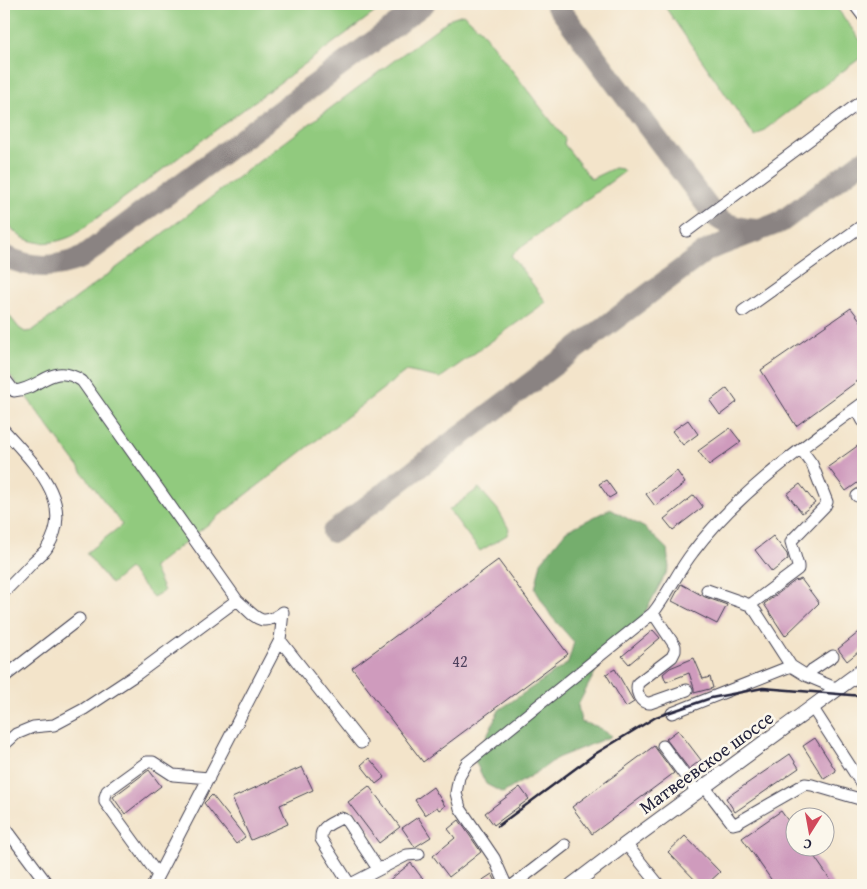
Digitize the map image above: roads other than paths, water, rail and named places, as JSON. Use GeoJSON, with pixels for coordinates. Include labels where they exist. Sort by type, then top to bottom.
{"type":"FeatureCollection","features":[{"type":"Feature","properties":{"kind":"main road","name":"Матвеевское шоссе"},"geometry":{"type":"LineString","coordinates":[[572,885],[863,670]]}},
{"type":"Feature","properties":{"kind":"street"},"geometry":{"type":"LineString","coordinates":[[854,4],[863,16]]}},
{"type":"Feature","properties":{"kind":"street"},"geometry":{"type":"LineString","coordinates":[[687,231],[863,100]]}},
{"type":"Feature","properties":{"kind":"street"},"geometry":{"type":"LineString","coordinates":[[743,311],[863,225]]}},
{"type":"Feature","properties":{"kind":"street"},"geometry":{"type":"LineString","coordinates":[[4,378],[14,392],[22,391],[58,373],[73,375],[82,381],[237,600],[259,619],[268,621],[283,612],[280,640],[209,778],[156,880],[105,802],[107,791],[147,762],[153,762],[174,775],[209,778]]}},
{"type":"Feature","properties":{"kind":"street"},"geometry":{"type":"LineString","coordinates":[[506,885],[494,858],[460,808],[456,793],[459,777],[467,763],[653,613],[692,552],[720,520],[754,488],[802,448],[860,406],[863,421]]}},
{"type":"Feature","properties":{"kind":"street"},"geometry":{"type":"LineString","coordinates":[[4,430],[34,463],[49,486],[57,506],[56,527],[47,548],[4,592]]}},
{"type":"Feature","properties":{"kind":"street"},"geometry":{"type":"LineString","coordinates":[[750,605],[798,569],[791,542],[827,502],[812,464],[802,448]]}},
{"type":"Feature","properties":{"kind":"street"},"geometry":{"type":"LineString","coordinates":[[707,590],[750,605],[791,666],[807,676],[838,689]]}},
{"type":"Feature","properties":{"kind":"street"},"geometry":{"type":"LineString","coordinates":[[4,745],[16,734],[33,727],[54,725],[84,710],[137,674],[237,600]]}},
{"type":"Feature","properties":{"kind":"street"},"geometry":{"type":"LineString","coordinates":[[653,613],[675,646],[675,651],[672,657],[638,683],[636,688],[642,700],[646,703],[687,690]]}},
{"type":"Feature","properties":{"kind":"street"},"geometry":{"type":"LineString","coordinates":[[4,677],[79,619]]}},
{"type":"Feature","properties":{"kind":"street"},"geometry":{"type":"LineString","coordinates":[[280,640],[361,743]]}},
{"type":"Feature","properties":{"kind":"street"},"geometry":{"type":"LineString","coordinates":[[807,676],[812,670],[832,656]]}},
{"type":"Feature","properties":{"kind":"street"},"geometry":{"type":"LineString","coordinates":[[672,713],[791,666]]}},
{"type":"Feature","properties":{"kind":"street"},"geometry":{"type":"LineString","coordinates":[[812,707],[863,786]]}},
{"type":"Feature","properties":{"kind":"street"},"geometry":{"type":"LineString","coordinates":[[662,746],[730,822],[735,824],[805,784],[863,800]]}},
{"type":"Feature","properties":{"kind":"street"},"geometry":{"type":"LineString","coordinates":[[378,869],[346,820],[341,818],[323,828],[320,832],[321,839],[349,885],[407,855],[419,854]]}},
{"type":"Feature","properties":{"kind":"street"},"geometry":{"type":"LineString","coordinates":[[4,826],[48,885]]}},
{"type":"Feature","properties":{"kind":"street"},"geometry":{"type":"LineString","coordinates":[[626,844],[659,885]]}},
{"type":"Feature","properties":{"kind":"street"},"geometry":{"type":"LineString","coordinates":[[513,885],[565,845]]}},
{"type":"Feature","properties":{"kind":"railway"},"geometry":{"type":"LineString","coordinates":[[498,826],[595,754],[656,717],[711,698],[763,688],[863,696]]}}]}
